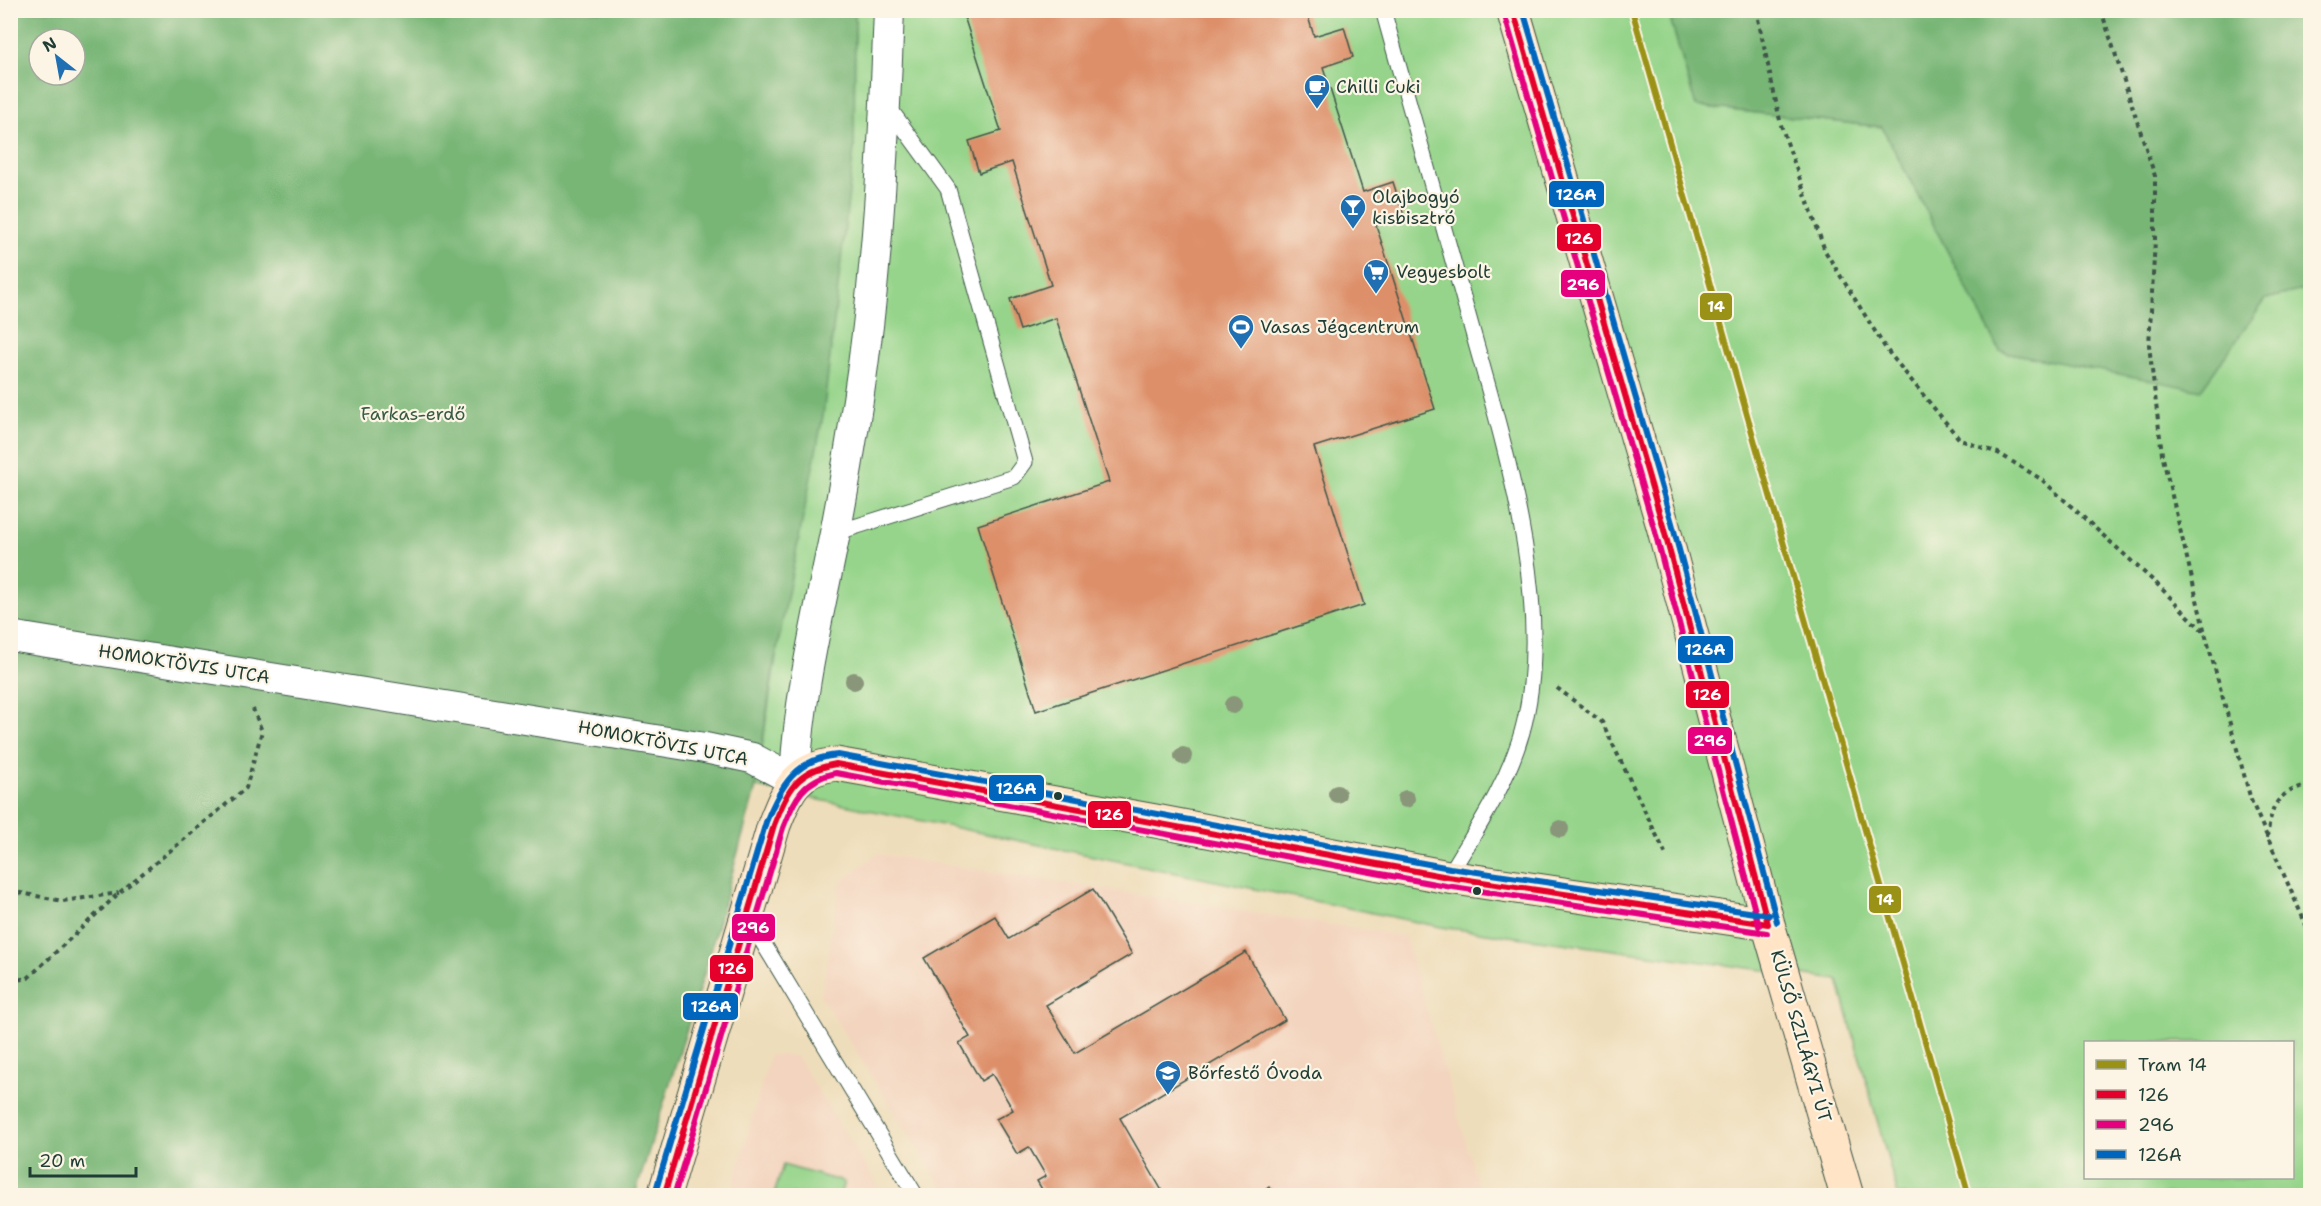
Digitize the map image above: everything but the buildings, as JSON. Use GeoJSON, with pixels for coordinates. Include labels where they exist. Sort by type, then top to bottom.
{"type":"FeatureCollection","features":[{"type":"Feature","properties":{"kind":"street"},"geometry":{"type":"LineString","coordinates":[[664,1196],[774,825],[795,781],[797,736],[804,684],[835,533],[872,300],[886,103],[889,10]]}},
{"type":"Feature","properties":{"kind":"street","name":"KÜLSŐ SZILÁGYI ÚT"},"geometry":{"type":"LineString","coordinates":[[1513,10],[1663,526],[1768,924],[1847,1196]]}},
{"type":"Feature","properties":{"kind":"street","name":"HOMOKTÖVIS UTCA"},"geometry":{"type":"LineString","coordinates":[[10,636],[705,748],[752,758],[795,781]]}},
{"type":"Feature","properties":{"kind":"street"},"geometry":{"type":"LineString","coordinates":[[795,781],[813,769],[836,764],[1161,822],[1448,877],[1768,924]]}},
{"type":"Feature","properties":{"kind":"lane"},"geometry":{"type":"LineString","coordinates":[[1383,10],[1513,479],[1532,607],[1532,670],[1522,730],[1505,781],[1448,877]]}},
{"type":"Feature","properties":{"kind":"lane"},"geometry":{"type":"LineString","coordinates":[[835,533],[1014,477],[1025,462],[948,189],[886,103]]}},
{"type":"Feature","properties":{"kind":"lane"},"geometry":{"type":"LineString","coordinates":[[747,915],[916,1196]]}},
{"type":"Feature","properties":{"kind":"path"},"geometry":{"type":"LineString","coordinates":[[1758,10],[1781,125],[1825,251],[1886,349],[1960,440],[1998,453],[2041,479],[2158,585],[2205,633]]}},
{"type":"Feature","properties":{"kind":"path"},"geometry":{"type":"LineString","coordinates":[[2101,10],[2156,176],[2149,345],[2162,454],[2205,633],[2251,800],[2310,934]]}},
{"type":"Feature","properties":{"kind":"path"},"geometry":{"type":"LineString","coordinates":[[1532,670],[1602,722],[1667,857]]}},
{"type":"Feature","properties":{"kind":"path"},"geometry":{"type":"LineString","coordinates":[[10,981],[28,978],[119,893],[246,788],[262,731],[251,706]]}},
{"type":"Feature","properties":{"kind":"path"},"geometry":{"type":"LineString","coordinates":[[2267,839],[2272,808],[2292,789],[2310,784]]}},
{"type":"Feature","properties":{"kind":"path"},"geometry":{"type":"LineString","coordinates":[[10,891],[63,901],[119,893]]}},
{"type":"Feature","properties":{"kind":"shaded area","name":"Bőrfestő Óvoda"},"geometry":{"type":"Polygon","coordinates":[[[877,854],[1405,936],[1481,1195],[947,1195],[821,997],[840,883],[877,854]]]}},
{"type":"Feature","properties":{"kind":"shaded area"},"geometry":{"type":"Polygon","coordinates":[[[770,1055],[796,1056],[884,1195],[730,1196],[770,1055]]]}},
{"type":"Feature","properties":{"kind":"green space","name":"Farkas-erdő"},"geometry":{"type":"Polygon","coordinates":[[[10,11],[855,11],[854,148],[823,416],[773,669],[756,787],[704,974],[635,1195],[11,1195],[10,11]]]}},
{"type":"Feature","properties":{"kind":"green space"},"geometry":{"type":"Polygon","coordinates":[[[855,11],[1668,11],[1696,106],[1882,127],[2000,351],[2200,389],[2266,299],[2310,288],[2310,1195],[1898,1195],[1838,980],[1441,927],[756,787],[854,148],[855,11]]]}},
{"type":"Feature","properties":{"kind":"green space"},"geometry":{"type":"Polygon","coordinates":[[[1668,11],[2310,11],[2310,288],[2266,299],[2201,390],[2000,351],[1882,127],[1696,106],[1668,11]]]}},
{"type":"Feature","properties":{"kind":"green space"},"geometry":{"type":"Polygon","coordinates":[[[783,1165],[844,1182],[840,1195],[774,1195],[783,1165]]]}},
{"type":"Feature","properties":{"kind":"tram line","name":"14"},"geometry":{"type":"LineString","coordinates":[[1632,10],[1969,1196]]}},
{"type":"Feature","properties":{"kind":"transit line","name":"126"},"geometry":{"type":"LineString","coordinates":[[1513,10],[1663,526],[1768,924]]}},
{"type":"Feature","properties":{"kind":"transit line","name":"126A"},"geometry":{"type":"LineString","coordinates":[[1523,10],[1672,523],[1777,922]]}},
{"type":"Feature","properties":{"kind":"transit line","name":"296"},"geometry":{"type":"LineString","coordinates":[[1504,13],[1654,528],[1759,926]]}},
{"type":"Feature","properties":{"kind":"transit line","name":"126A"},"geometry":{"type":"LineString","coordinates":[[655,1193],[766,822],[777,797],[792,776],[800,768],[823,757],[838,755],[1450,868],[1769,915]]}},
{"type":"Feature","properties":{"kind":"transit line","name":"126"},"geometry":{"type":"LineString","coordinates":[[664,1196],[774,825],[795,784],[802,777],[822,767],[836,764],[1448,877],[1768,924]]}},
{"type":"Feature","properties":{"kind":"transit line","name":"296"},"geometry":{"type":"LineString","coordinates":[[674,1196],[783,828],[796,799],[808,785],[836,773],[1446,886],[1767,933]]}},
{"type":"Feature","properties":{"kind":"place","name":"Chilli Cuki"},"geometry":{"type":"Point","coordinates":[1317,110]}},
{"type":"Feature","properties":{"kind":"place","name":"Olajbogyó kisbisztró"},"geometry":{"type":"Point","coordinates":[1353,230]}},
{"type":"Feature","properties":{"kind":"place","name":"Vegyesbolt"},"geometry":{"type":"Point","coordinates":[1376,295]}},
{"type":"Feature","properties":{"kind":"place","name":"Vasas Jégcentrum"},"geometry":{"type":"Point","coordinates":[1241,350]}},
{"type":"Feature","properties":{"kind":"place","name":"Bőrfestő Óvoda"},"geometry":{"type":"Point","coordinates":[1168,1096]}}]}
